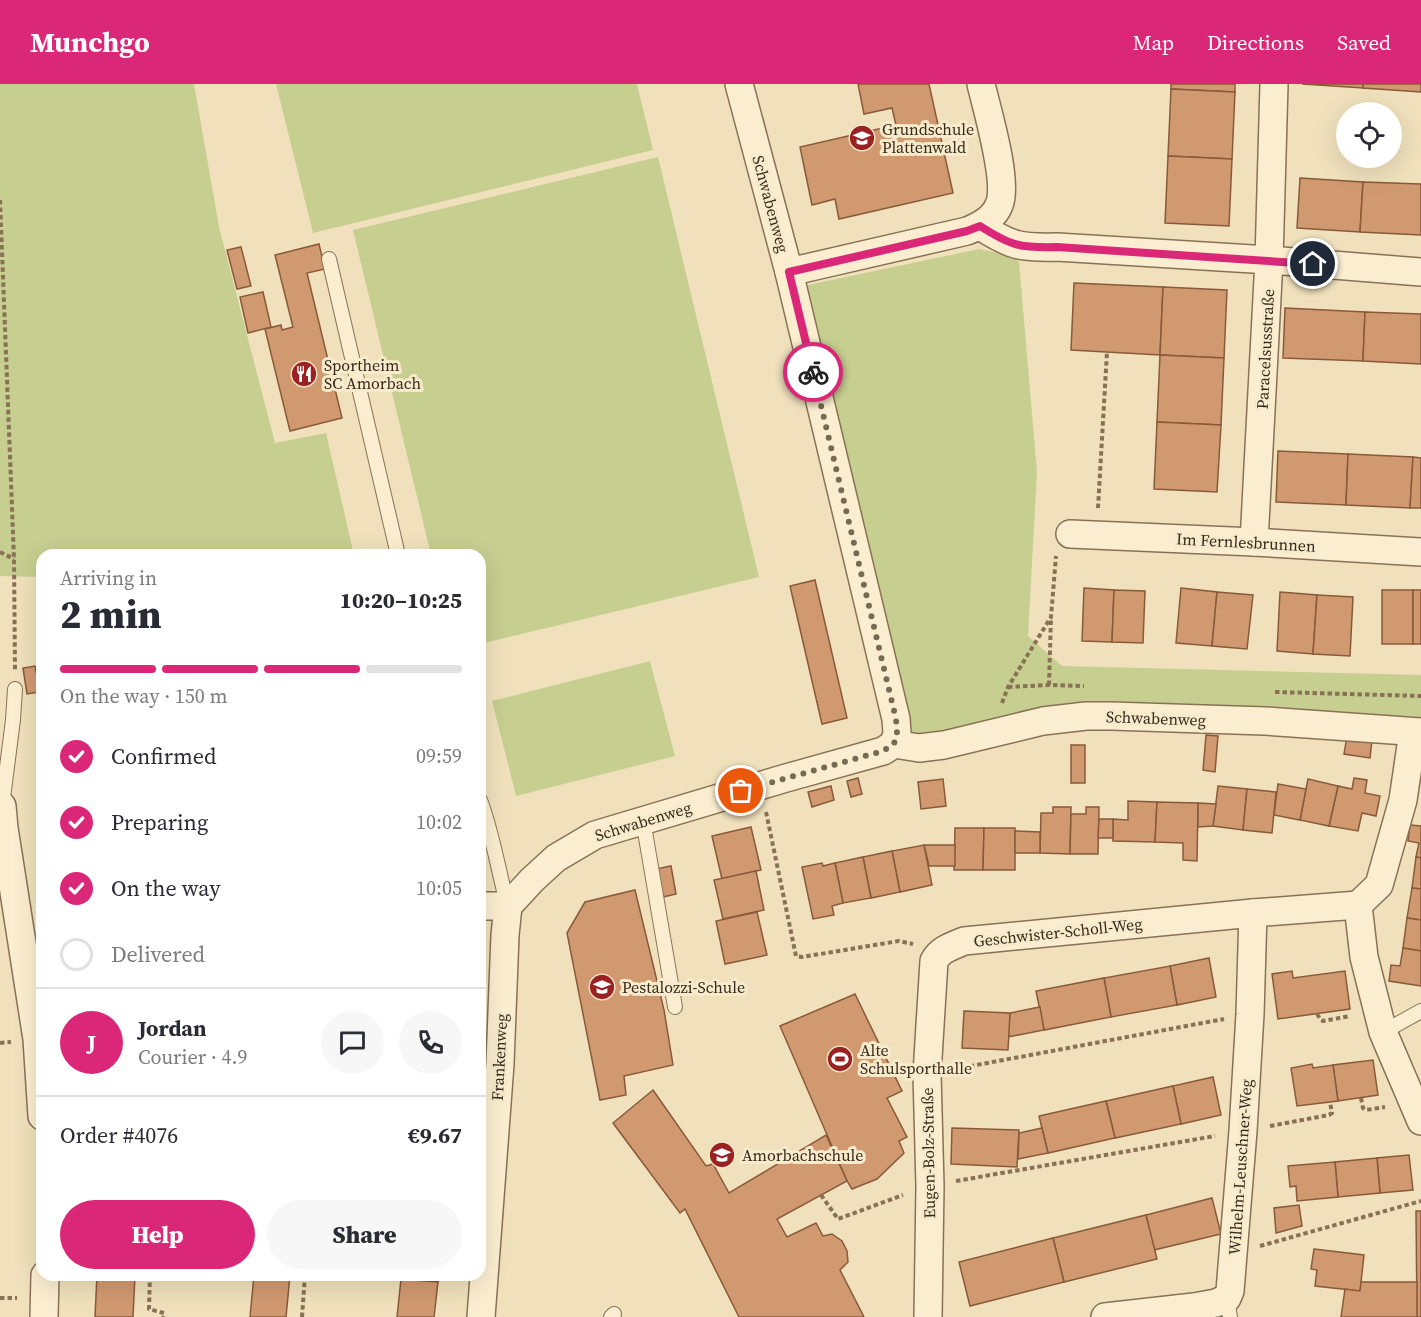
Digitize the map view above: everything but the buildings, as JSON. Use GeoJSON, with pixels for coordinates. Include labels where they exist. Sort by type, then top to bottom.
{"type":"FeatureCollection","features":[{"type":"Feature","properties":{"kind":"street","name":"Schwabenweg"},"geometry":{"type":"LineString","coordinates":[[739,84],[789,272],[896,719],[897,733],[894,744]]}},
{"type":"Feature","properties":{"kind":"street"},"geometry":{"type":"LineString","coordinates":[[789,272],[967,231],[980,226],[989,218],[999,206],[1002,196],[1002,178],[981,84]]}},
{"type":"Feature","properties":{"kind":"street","name":"Paracelsusstraße"},"geometry":{"type":"LineString","coordinates":[[1254,542],[1269,260],[1274,84]]}},
{"type":"Feature","properties":{"kind":"street"},"geometry":{"type":"LineString","coordinates":[[980,226],[1000,239],[1030,248],[1057,247],[1269,260],[1421,272]]}},
{"type":"Feature","properties":{"kind":"street","name":"Im Fernlesbrunnen"},"geometry":{"type":"LineString","coordinates":[[1083,535],[1421,552]]}},
{"type":"Feature","properties":{"kind":"street","name":"Schwabenweg"},"geometry":{"type":"LineString","coordinates":[[508,906],[556,858],[595,835],[883,751],[894,744],[919,748],[944,745],[1043,721],[1086,716],[1265,721],[1417,732]]}},
{"type":"Feature","properties":{"kind":"street"},"geometry":{"type":"LineString","coordinates":[[1417,732],[1407,801],[1379,885],[1358,905],[1364,957],[1380,1021],[1421,1121]]}},
{"type":"Feature","properties":{"kind":"street"},"geometry":{"type":"LineString","coordinates":[[1,805],[36,1016]]}},
{"type":"Feature","properties":{"kind":"street","name":"Geschwister-Scholl-Weg"},"geometry":{"type":"LineString","coordinates":[[937,955],[964,941],[1358,905]]}},
{"type":"Feature","properties":{"kind":"street"},"geometry":{"type":"LineString","coordinates":[[486,906],[508,906]]}},
{"type":"Feature","properties":{"kind":"street","name":"Frankenweg"},"geometry":{"type":"LineString","coordinates":[[486,1250],[500,1064],[508,906]]}},
{"type":"Feature","properties":{"kind":"street","name":"Wilhelm-Leuschner-Weg"},"geometry":{"type":"LineString","coordinates":[[1106,1317],[1194,1307],[1216,1302],[1228,1307],[1243,1131],[1253,913]]}},
{"type":"Feature","properties":{"kind":"street","name":"Eugen-Bolz-Straße"},"geometry":{"type":"LineString","coordinates":[[928,1317],[930,1186],[927,1074],[934,961],[937,955]]}},
{"type":"Feature","properties":{"kind":"street"},"geometry":{"type":"LineString","coordinates":[[44,1317],[45,1281]]}},
{"type":"Feature","properties":{"kind":"street","name":"Frankenweg"},"geometry":{"type":"LineString","coordinates":[[481,1317],[484,1281]]}},
{"type":"Feature","properties":{"kind":"lane"},"geometry":{"type":"LineString","coordinates":[[329,259],[397,549]]}},
{"type":"Feature","properties":{"kind":"lane"},"geometry":{"type":"LineString","coordinates":[[1,805],[13,720],[15,688]]}},
{"type":"Feature","properties":{"kind":"lane"},"geometry":{"type":"LineString","coordinates":[[486,820],[508,906]]}},
{"type":"Feature","properties":{"kind":"lane"},"geometry":{"type":"LineString","coordinates":[[643,820],[675,1007]]}},
{"type":"Feature","properties":{"kind":"lane"},"geometry":{"type":"LineString","coordinates":[[1380,1021],[1421,1011]]}},
{"type":"Feature","properties":{"kind":"path"},"geometry":{"type":"LineString","coordinates":[[0,200],[14,559],[15,688]]}},
{"type":"Feature","properties":{"kind":"path"},"geometry":{"type":"LineString","coordinates":[[1049,686],[1057,538],[1083,535],[1107,352]]}},
{"type":"Feature","properties":{"kind":"path"},"geometry":{"type":"LineString","coordinates":[[0,552],[14,559]]}},
{"type":"Feature","properties":{"kind":"path"},"geometry":{"type":"LineString","coordinates":[[992,734],[1008,687],[1051,617]]}},
{"type":"Feature","properties":{"kind":"path"},"geometry":{"type":"LineString","coordinates":[[761,785],[796,956],[802,957],[899,941],[909,942],[937,955]]}},
{"type":"Feature","properties":{"kind":"path"},"geometry":{"type":"LineString","coordinates":[[927,1074],[1250,1014]]}},
{"type":"Feature","properties":{"kind":"path"},"geometry":{"type":"LineString","coordinates":[[1317,1014],[1323,1021],[1380,1021]]}},
{"type":"Feature","properties":{"kind":"path"},"geometry":{"type":"LineString","coordinates":[[821,1195],[838,1218],[930,1186],[1329,1115],[1332,1113],[1330,1102]]}},
{"type":"Feature","properties":{"kind":"path"},"geometry":{"type":"LineString","coordinates":[[1234,1253],[1421,1201]]}},
{"type":"Feature","properties":{"kind":"path"},"geometry":{"type":"LineString","coordinates":[[150,1281],[149,1309],[164,1312],[163,1317]]}},
{"type":"Feature","properties":{"kind":"path"},"geometry":{"type":"LineString","coordinates":[[302,1317],[305,1281]]}},
{"type":"Feature","properties":{"kind":"green space"},"geometry":{"type":"Polygon","coordinates":[[[0,84],[194,84],[219,227],[275,443],[326,433],[353,549],[36,549],[36,577],[0,576],[0,84]]]}},
{"type":"Feature","properties":{"kind":"green space"},"geometry":{"type":"Polygon","coordinates":[[[276,84],[637,84],[653,150],[313,233],[276,84]]]}},
{"type":"Feature","properties":{"kind":"green space"},"geometry":{"type":"Polygon","coordinates":[[[658,157],[759,577],[486,643],[486,549],[430,549],[353,230],[658,157]]]}},
{"type":"Feature","properties":{"kind":"green space"},"geometry":{"type":"Polygon","coordinates":[[[979,249],[1012,256],[1019,262],[1037,472],[1028,636],[1062,666],[1421,675],[1421,720],[1254,713],[914,738],[803,286],[979,249]]]}},
{"type":"Feature","properties":{"kind":"green space"},"geometry":{"type":"Polygon","coordinates":[[[650,661],[675,756],[516,796],[492,701],[650,661]]]}},
{"type":"Feature","properties":{"kind":"way so far"},"geometry":{"type":"LineString","coordinates":[[741,791],[883,751],[894,744],[897,733],[896,719],[813,372]]}},
{"type":"Feature","properties":{"kind":"place","name":"Grundschule Plattenwald"},"geometry":{"type":"Point","coordinates":[862,138]}},
{"type":"Feature","properties":{"kind":"place","name":"Sportheim SC Amorbach"},"geometry":{"type":"Point","coordinates":[304,374]}},
{"type":"Feature","properties":{"kind":"place","name":"Pestalozzi-Schule"},"geometry":{"type":"Point","coordinates":[602,987]}},
{"type":"Feature","properties":{"kind":"place","name":"Alte Schulsporthalle"},"geometry":{"type":"Point","coordinates":[840,1059]}},
{"type":"Feature","properties":{"kind":"place","name":"Amorbachschule"},"geometry":{"type":"Point","coordinates":[722,1155]}},
{"type":"Feature","properties":{"kind":"route"},"geometry":{"type":"LineString","coordinates":[[813,372],[789,272],[967,231],[980,226],[1000,239],[1030,248],[1057,247],[1313,264]]}}]}
